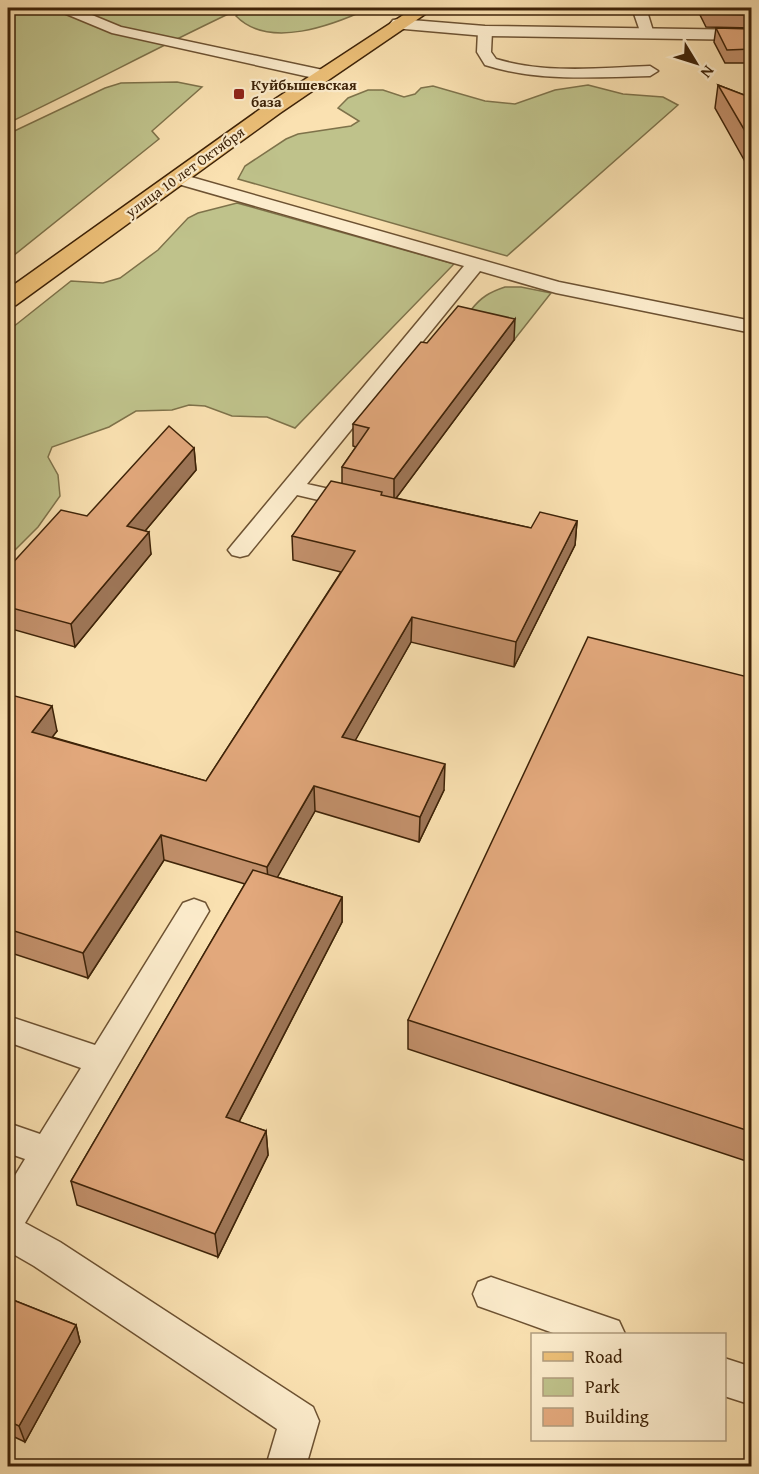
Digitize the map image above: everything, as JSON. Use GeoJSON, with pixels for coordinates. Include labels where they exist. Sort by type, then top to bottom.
{"type":"FeatureCollection","features":[{"type":"Feature","properties":{"kind":"main road","name":"улица 10 лет Октября"},"geometry":{"type":"LineString","coordinates":[[8,300],[323,75],[425,8]]}},
{"type":"Feature","properties":{"kind":"street"},"geometry":{"type":"LineString","coordinates":[[399,24],[485,31],[752,35]]}},
{"type":"Feature","properties":{"kind":"lane"},"geometry":{"type":"LineString","coordinates":[[64,8],[117,30],[323,75]]}},
{"type":"Feature","properties":{"kind":"lane"},"geometry":{"type":"LineString","coordinates":[[639,8],[647,34]]}},
{"type":"Feature","properties":{"kind":"lane"},"geometry":{"type":"LineString","coordinates":[[485,31],[484,52],[490,62],[507,69],[532,72],[650,71]]}},
{"type":"Feature","properties":{"kind":"lane"},"geometry":{"type":"LineString","coordinates":[[177,178],[556,287],[752,327]]}},
{"type":"Feature","properties":{"kind":"lane"},"geometry":{"type":"LineString","coordinates":[[240,550],[476,264]]}},
{"type":"Feature","properties":{"kind":"lane"},"geometry":{"type":"LineString","coordinates":[[291,487],[383,508]]}},
{"type":"Feature","properties":{"kind":"lane"},"geometry":{"type":"LineString","coordinates":[[8,1218],[194,911]]}},
{"type":"Feature","properties":{"kind":"lane"},"geometry":{"type":"LineString","coordinates":[[8,1029],[102,1061]]}},
{"type":"Feature","properties":{"kind":"lane"},"geometry":{"type":"LineString","coordinates":[[8,1138],[47,1152]]}},
{"type":"Feature","properties":{"kind":"lane"},"geometry":{"type":"LineString","coordinates":[[8,1232],[56,1260],[299,1421],[286,1467]]}},
{"type":"Feature","properties":{"kind":"lane"},"geometry":{"type":"LineString","coordinates":[[492,1294],[600,1333]]}},
{"type":"Feature","properties":{"kind":"lane"},"geometry":{"type":"LineString","coordinates":[[726,1378],[752,1386]]}},
{"type":"Feature","properties":{"kind":"green space"},"geometry":{"type":"Polygon","coordinates":[[[8,8],[241,8],[8,123],[8,8]]]}},
{"type":"Feature","properties":{"kind":"green space"},"geometry":{"type":"Polygon","coordinates":[[[246,8],[370,8],[320,27],[283,33],[250,26],[236,16],[246,8]]]}},
{"type":"Feature","properties":{"kind":"green space"},"geometry":{"type":"Polygon","coordinates":[[[177,82],[202,87],[152,131],[159,139],[8,260],[8,134],[105,88],[121,83],[177,82]]]}},
{"type":"Feature","properties":{"kind":"green space"},"geometry":{"type":"Polygon","coordinates":[[[588,85],[623,94],[663,97],[678,105],[507,256],[238,179],[245,166],[286,139],[298,134],[351,126],[359,121],[338,108],[348,98],[368,90],[383,90],[404,97],[415,94],[421,88],[433,86],[485,101],[515,104],[555,90],[588,85]]]}},
{"type":"Feature","properties":{"kind":"green space"},"geometry":{"type":"Polygon","coordinates":[[[237,203],[454,264],[295,428],[267,417],[232,416],[205,406],[189,405],[172,410],[136,411],[109,427],[52,447],[48,457],[58,475],[60,496],[38,527],[8,557],[8,331],[71,281],[103,283],[120,278],[158,250],[188,218],[198,213],[237,203]]]}},
{"type":"Feature","properties":{"kind":"green space"},"geometry":{"type":"Polygon","coordinates":[[[505,287],[521,287],[551,293],[514,340],[471,310],[486,295],[505,287]]]}},
{"type":"Feature","properties":{"kind":"building"},"geometry":{"type":"Polygon","coordinates":[[[705,8],[746,8],[752,9],[752,15],[708,14],[705,8]]]}},
{"type":"Feature","properties":{"kind":"building"},"geometry":{"type":"Polygon","coordinates":[[[716,28],[752,29],[752,49],[727,50],[716,28]]]}},
{"type":"Feature","properties":{"kind":"building"},"geometry":{"type":"Polygon","coordinates":[[[718,85],[752,98],[752,143],[718,85]]]}},
{"type":"Feature","properties":{"kind":"building"},"geometry":{"type":"Polygon","coordinates":[[[458,306],[515,319],[394,479],[342,467],[369,428],[353,424],[421,342],[427,343],[458,306]]]}},
{"type":"Feature","properties":{"kind":"building"},"geometry":{"type":"Polygon","coordinates":[[[169,426],[194,448],[127,526],[149,532],[71,624],[8,607],[8,568],[61,510],[87,516],[169,426]]]}},
{"type":"Feature","properties":{"kind":"building"},"geometry":{"type":"Polygon","coordinates":[[[331,481],[382,492],[381,495],[531,528],[540,512],[577,521],[516,642],[412,617],[342,737],[445,764],[420,817],[314,786],[267,867],[161,835],[83,953],[8,929],[8,704],[15,696],[52,706],[32,732],[206,781],[355,551],[292,536],[331,481]]]}},
{"type":"Feature","properties":{"kind":"building"},"geometry":{"type":"Polygon","coordinates":[[[588,637],[752,678],[752,1132],[408,1020],[588,637]]]}},
{"type":"Feature","properties":{"kind":"building"},"geometry":{"type":"Polygon","coordinates":[[[253,870],[342,897],[226,1117],[266,1131],[215,1234],[71,1181],[253,870]]]}},
{"type":"Feature","properties":{"kind":"building"},"geometry":{"type":"Polygon","coordinates":[[[8,1298],[76,1325],[19,1426],[8,1421],[8,1298]]]}},
{"type":"Feature","properties":{"kind":"place","name":"Куйбышевская база"},"geometry":{"type":"Point","coordinates":[239,94]}}]}
